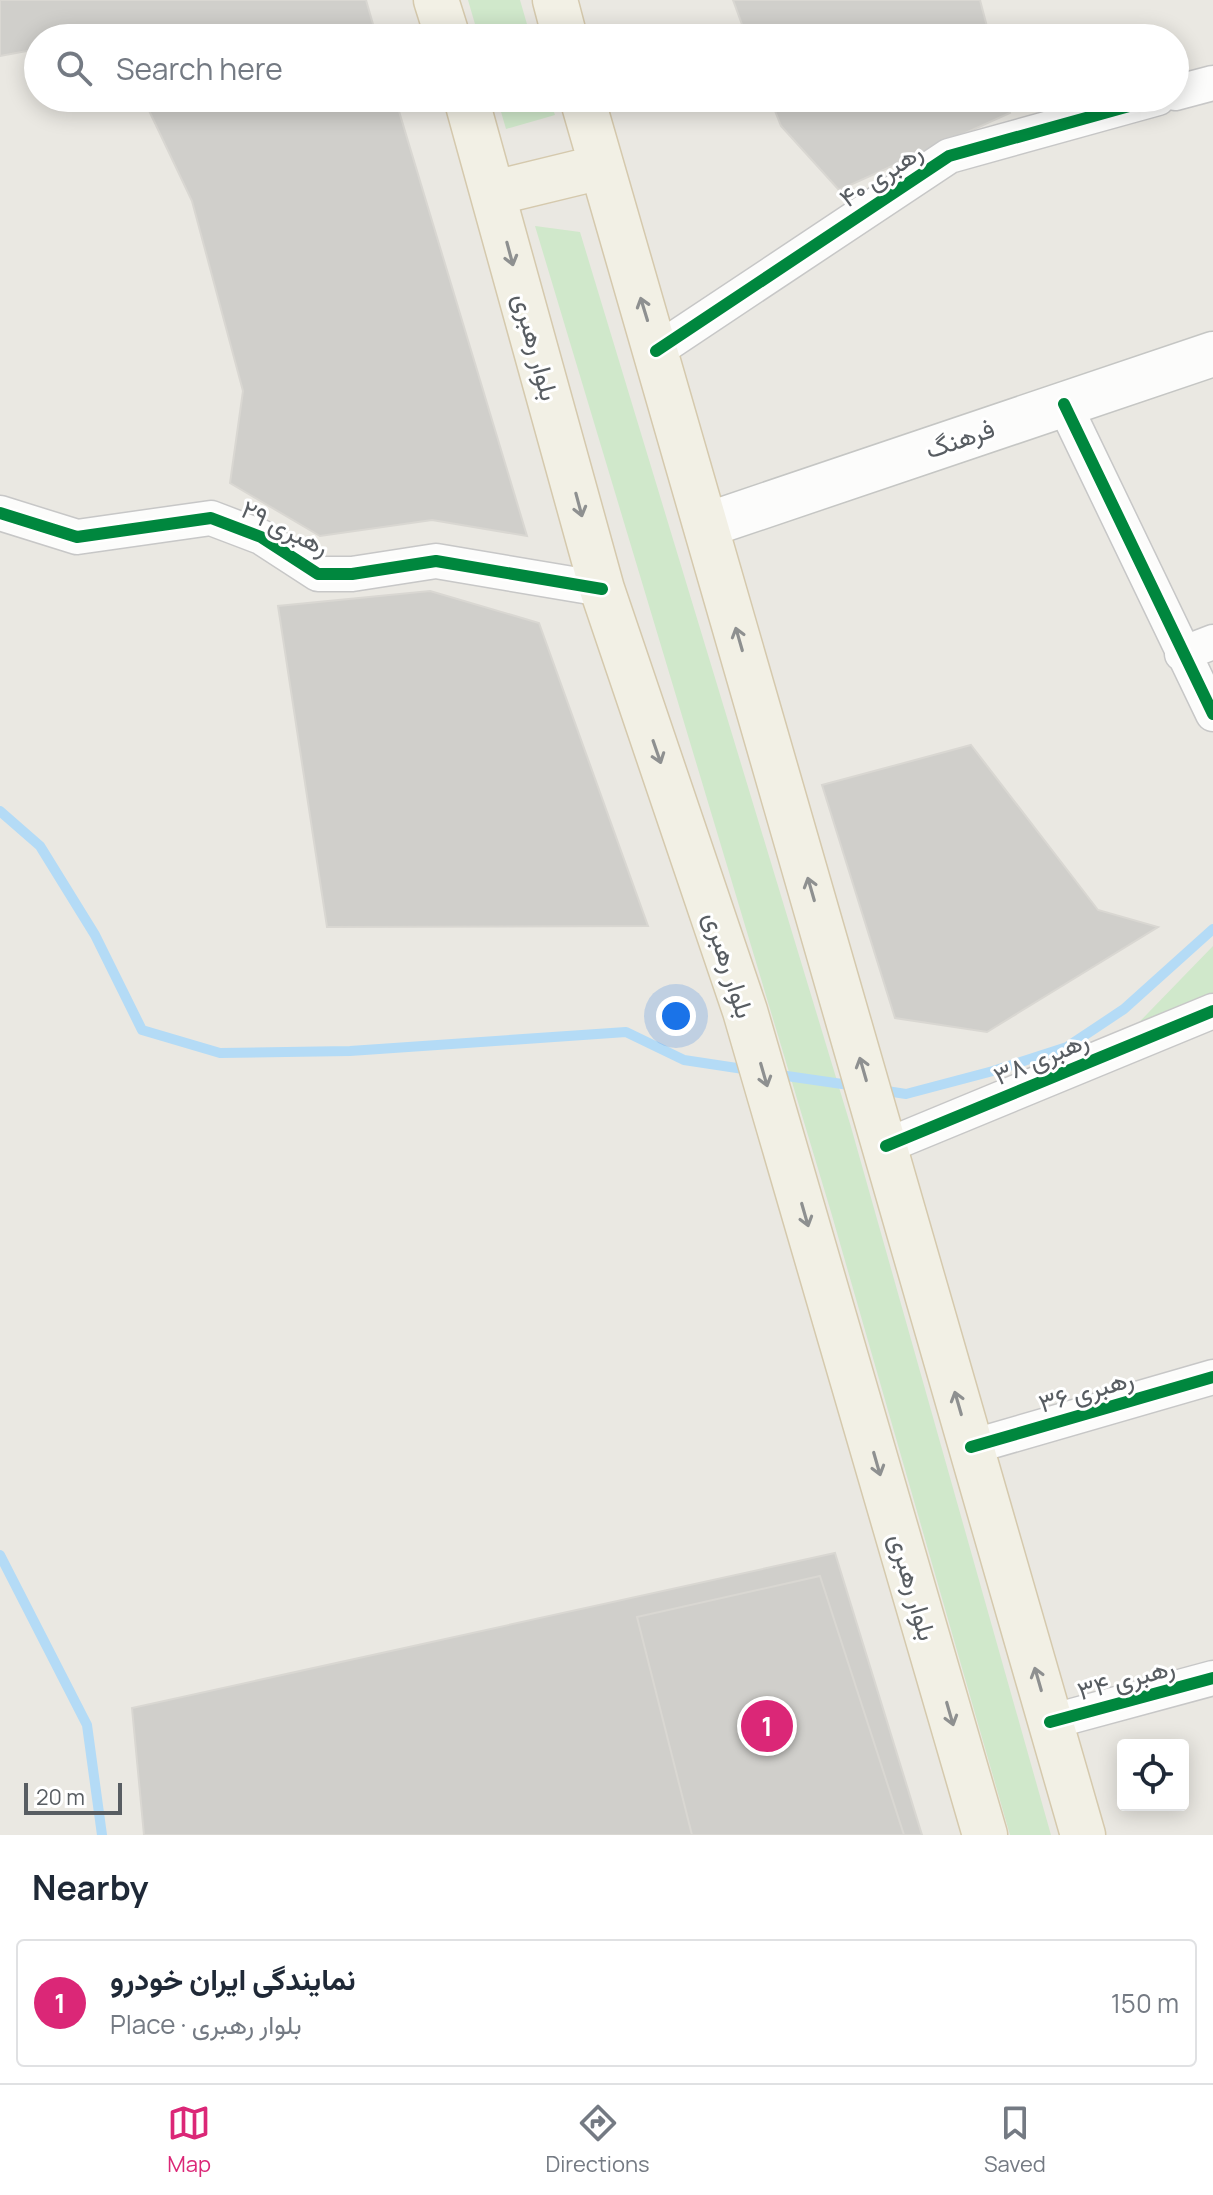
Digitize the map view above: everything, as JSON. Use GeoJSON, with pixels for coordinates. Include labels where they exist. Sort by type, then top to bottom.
{"type":"FeatureCollection","features":[{"type":"Feature","properties":{"kind":"main road"},"geometry":{"type":"LineString","coordinates":[[436,0],[444,24]]}},
{"type":"Feature","properties":{"kind":"main road"},"geometry":{"type":"LineString","coordinates":[[555,0],[561,24]]}},
{"type":"Feature","properties":{"kind":"main road","name":"بلوار رهبری"},"geometry":{"type":"LineString","coordinates":[[470,112],[602,589],[745,1011],[985,1835]]}},
{"type":"Feature","properties":{"kind":"main road"},"geometry":{"type":"LineString","coordinates":[[586,112],[1083,1835]]}},
{"type":"Feature","properties":{"kind":"main road"},"geometry":{"type":"LineString","coordinates":[[494,193],[601,167]]}},
{"type":"Feature","properties":{"kind":"main road","name":"فرهنگ"},"geometry":{"type":"LineString","coordinates":[[707,525],[1213,354]]}},
{"type":"Feature","properties":{"kind":"street"},"geometry":{"type":"LineString","coordinates":[[1189,89],[1213,83]]}},
{"type":"Feature","properties":{"kind":"street","name":"رهبری ۴۰"},"geometry":{"type":"LineString","coordinates":[[656,351],[949,156],[1108,112]]}},
{"type":"Feature","properties":{"kind":"street"},"geometry":{"type":"LineString","coordinates":[[1064,404],[1213,714]]}},
{"type":"Feature","properties":{"kind":"street","name":"رهبری ۲۹"},"geometry":{"type":"LineString","coordinates":[[0,513],[77,537],[211,518],[261,537],[318,574],[352,574],[436,561],[602,589]]}},
{"type":"Feature","properties":{"kind":"street"},"geometry":{"type":"LineString","coordinates":[[1182,654],[1213,642]]}},
{"type":"Feature","properties":{"kind":"street","name":"رهبری ۳۸"},"geometry":{"type":"LineString","coordinates":[[885,1145],[1213,1011]]}},
{"type":"Feature","properties":{"kind":"street","name":"رهبری ۳۶"},"geometry":{"type":"LineString","coordinates":[[971,1447],[1213,1377]]}},
{"type":"Feature","properties":{"kind":"street","name":"رهبری ۳۴"},"geometry":{"type":"LineString","coordinates":[[1050,1722],[1213,1678]]}},
{"type":"Feature","properties":{"kind":"green space"},"geometry":{"type":"Polygon","coordinates":[[[468,0],[520,0],[527,24],[475,24],[468,0]]]}},
{"type":"Feature","properties":{"kind":"green space"},"geometry":{"type":"Polygon","coordinates":[[[501,112],[554,112],[555,115],[506,129],[501,112]]]}},
{"type":"Feature","properties":{"kind":"green space"},"geometry":{"type":"Polygon","coordinates":[[[535,226],[580,232],[851,1127],[1051,1835],[1010,1835],[831,1212],[535,226]]]}},
{"type":"Feature","properties":{"kind":"green space"},"geometry":{"type":"Polygon","coordinates":[[[1213,946],[1213,997],[1116,1046],[1213,946]]]}},
{"type":"Feature","properties":{"kind":"building"},"geometry":{"type":"Polygon","coordinates":[[[0,0],[366,0],[373,24],[24,24],[24,52],[0,56],[0,0]]]}},
{"type":"Feature","properties":{"kind":"building"},"geometry":{"type":"Polygon","coordinates":[[[733,0],[980,0],[986,24],[742,24],[733,0]]]}},
{"type":"Feature","properties":{"kind":"building"},"geometry":{"type":"Polygon","coordinates":[[[150,112],[399,112],[527,536],[432,520],[320,536],[230,483],[243,391],[192,201],[150,112]]]}},
{"type":"Feature","properties":{"kind":"building"},"geometry":{"type":"Polygon","coordinates":[[[776,112],[1010,113],[839,190],[781,126],[776,112]]]}},
{"type":"Feature","properties":{"kind":"building"},"geometry":{"type":"Polygon","coordinates":[[[430,591],[539,623],[648,926],[327,927],[278,606],[430,591]]]}},
{"type":"Feature","properties":{"kind":"building"},"geometry":{"type":"Polygon","coordinates":[[[971,745],[1098,910],[1158,927],[987,1032],[895,1018],[822,785],[971,745]]]}},
{"type":"Feature","properties":{"kind":"building"},"geometry":{"type":"Polygon","coordinates":[[[835,1553],[922,1835],[144,1835],[132,1708],[835,1553]]]}},
{"type":"Feature","properties":{"kind":"building"},"geometry":{"type":"Polygon","coordinates":[[[820,1576],[904,1835],[692,1835],[637,1617],[820,1576]]]}},
{"type":"Feature","properties":{"kind":"waterway"},"geometry":{"type":"LineString","coordinates":[[0,811],[40,846],[95,935],[142,1030],[220,1053],[350,1051],[626,1032],[684,1060],[750,1070]]}},
{"type":"Feature","properties":{"kind":"waterway"},"geometry":{"type":"LineString","coordinates":[[880,1090],[906,1094],[1067,1047],[1124,1009],[1213,929]]}},
{"type":"Feature","properties":{"kind":"waterway"},"geometry":{"type":"LineString","coordinates":[[773,1074],[856,1086]]}},
{"type":"Feature","properties":{"kind":"waterway"},"geometry":{"type":"LineString","coordinates":[[0,1555],[87,1725],[102,1835]]}},
{"type":"Feature","properties":{"kind":"cycle path"},"geometry":{"type":"LineString","coordinates":[[656,351],[949,156],[1108,112]]}},
{"type":"Feature","properties":{"kind":"cycle path"},"geometry":{"type":"LineString","coordinates":[[1064,404],[1213,714]]}},
{"type":"Feature","properties":{"kind":"cycle path"},"geometry":{"type":"LineString","coordinates":[[0,513],[77,537],[211,518],[261,537],[318,574],[352,574],[436,561],[602,589]]}},
{"type":"Feature","properties":{"kind":"cycle path"},"geometry":{"type":"LineString","coordinates":[[886,1146],[1213,1011]]}},
{"type":"Feature","properties":{"kind":"cycle path"},"geometry":{"type":"LineString","coordinates":[[971,1447],[1213,1377]]}},
{"type":"Feature","properties":{"kind":"cycle path"},"geometry":{"type":"LineString","coordinates":[[1050,1722],[1213,1678]]}},
{"type":"Feature","properties":{"kind":"place","name":"نمایندگی ایران خودرو"},"geometry":{"type":"Point","coordinates":[767,1726]}}]}
